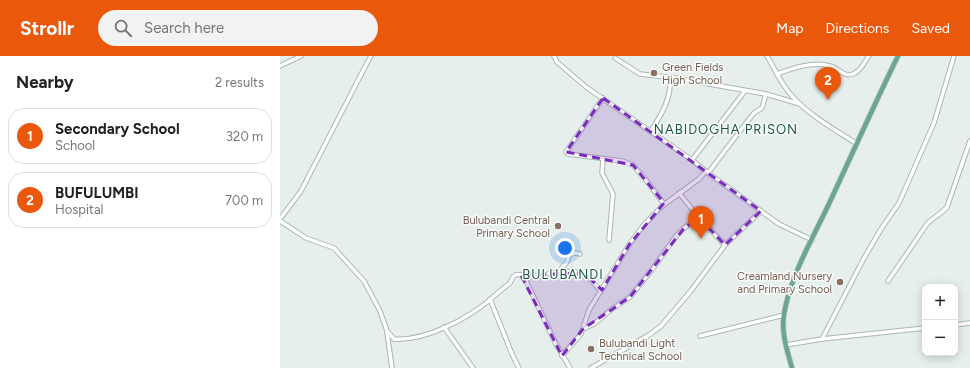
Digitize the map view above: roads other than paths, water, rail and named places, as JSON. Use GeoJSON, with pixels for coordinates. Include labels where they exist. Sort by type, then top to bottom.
{"type":"FeatureCollection","features":[{"type":"Feature","properties":{"kind":"main road"},"geometry":{"type":"LineString","coordinates":[[792,368],[784,336],[784,315],[788,297],[795,277],[898,56]]}},
{"type":"Feature","properties":{"kind":"street"},"geometry":{"type":"LineString","coordinates":[[280,66],[299,56]]}},
{"type":"Feature","properties":{"kind":"street"},"geometry":{"type":"LineString","coordinates":[[371,56],[301,191],[280,220],[306,238],[334,248],[364,281],[380,311],[387,331],[391,337],[400,339],[425,335],[467,316],[511,282],[513,277],[518,274],[540,276],[570,271],[586,275],[601,291]]}},
{"type":"Feature","properties":{"kind":"street"},"geometry":{"type":"LineString","coordinates":[[554,56],[557,62],[571,74],[692,160],[761,212],[779,224],[812,240]]}},
{"type":"Feature","properties":{"kind":"street"},"geometry":{"type":"LineString","coordinates":[[767,56],[783,85],[800,104],[820,120],[857,144]]}},
{"type":"Feature","properties":{"kind":"street"},"geometry":{"type":"LineString","coordinates":[[778,74],[796,68],[821,65],[830,66],[845,75],[848,75],[858,71],[869,56]]}},
{"type":"Feature","properties":{"kind":"street"},"geometry":{"type":"LineString","coordinates":[[822,339],[881,229],[899,203],[934,123],[954,56]]}},
{"type":"Feature","properties":{"kind":"street"},"geometry":{"type":"LineString","coordinates":[[615,58],[640,74],[766,94],[800,104]]}},
{"type":"Feature","properties":{"kind":"street"},"geometry":{"type":"LineString","coordinates":[[651,131],[667,102],[671,86],[670,78]]}},
{"type":"Feature","properties":{"kind":"street"},"geometry":{"type":"LineString","coordinates":[[692,160],[745,91]]}},
{"type":"Feature","properties":{"kind":"street"},"geometry":{"type":"LineString","coordinates":[[562,356],[581,334],[589,310],[629,245],[642,227],[664,204],[707,172],[754,113],[762,108],[766,94]]}},
{"type":"Feature","properties":{"kind":"street"},"geometry":{"type":"LineString","coordinates":[[603,98],[566,152],[568,154],[603,160],[622,161],[633,165],[664,204]]}},
{"type":"Feature","properties":{"kind":"street"},"geometry":{"type":"LineString","coordinates":[[888,281],[927,224],[942,213],[947,207],[970,141]]}},
{"type":"Feature","properties":{"kind":"street"},"geometry":{"type":"LineString","coordinates":[[603,160],[602,173],[613,194],[608,240]]}},
{"type":"Feature","properties":{"kind":"street"},"geometry":{"type":"LineString","coordinates":[[679,193],[700,219],[725,245]]}},
{"type":"Feature","properties":{"kind":"street"},"geometry":{"type":"LineString","coordinates":[[591,368],[661,326],[690,292],[725,245],[761,212]]}},
{"type":"Feature","properties":{"kind":"street"},"geometry":{"type":"LineString","coordinates":[[583,329],[594,324],[612,309],[630,297],[652,271],[676,236],[685,227],[700,219]]}},
{"type":"Feature","properties":{"kind":"street"},"geometry":{"type":"LineString","coordinates":[[558,272],[567,262],[569,255],[575,253],[580,254]]}},
{"type":"Feature","properties":{"kind":"street"},"geometry":{"type":"LineString","coordinates":[[521,274],[526,280],[562,356],[570,368]]}},
{"type":"Feature","properties":{"kind":"street"},"geometry":{"type":"LineString","coordinates":[[490,299],[512,354],[520,368]]}},
{"type":"Feature","properties":{"kind":"street"},"geometry":{"type":"LineString","coordinates":[[700,336],[784,315]]}},
{"type":"Feature","properties":{"kind":"street"},"geometry":{"type":"LineString","coordinates":[[958,325],[970,323]]}},
{"type":"Feature","properties":{"kind":"street"},"geometry":{"type":"LineString","coordinates":[[444,327],[473,368]]}},
{"type":"Feature","properties":{"kind":"street"},"geometry":{"type":"LineString","coordinates":[[786,345],[822,339],[922,328]]}},
{"type":"Feature","properties":{"kind":"street"},"geometry":{"type":"LineString","coordinates":[[387,331],[392,368]]}},
{"type":"Feature","properties":{"kind":"place","name":"Green Fields High School"},"geometry":{"type":"Point","coordinates":[654,73]}},
{"type":"Feature","properties":{"kind":"place","name":"BUFULUMBI"},"geometry":{"type":"Point","coordinates":[828,100]}},
{"type":"Feature","properties":{"kind":"place","name":"Bulubandi Central Primary School"},"geometry":{"type":"Point","coordinates":[558,226]}},
{"type":"Feature","properties":{"kind":"place","name":"Secondary School"},"geometry":{"type":"Point","coordinates":[701,239]}},
{"type":"Feature","properties":{"kind":"place","name":"Creamland Nursery and Primary School"},"geometry":{"type":"Point","coordinates":[840,282]}},
{"type":"Feature","properties":{"kind":"place","name":"Bulubandi Light Technical School"},"geometry":{"type":"Point","coordinates":[591,349]}},
{"type":"Feature","properties":{"kind":"district","name":"NABIDOGHA PRISON"},"geometry":{"type":"Point","coordinates":[726,129]}},
{"type":"Feature","properties":{"kind":"district","name":"BULUBANDI"},"geometry":{"type":"Point","coordinates":[563,274]}}]}
